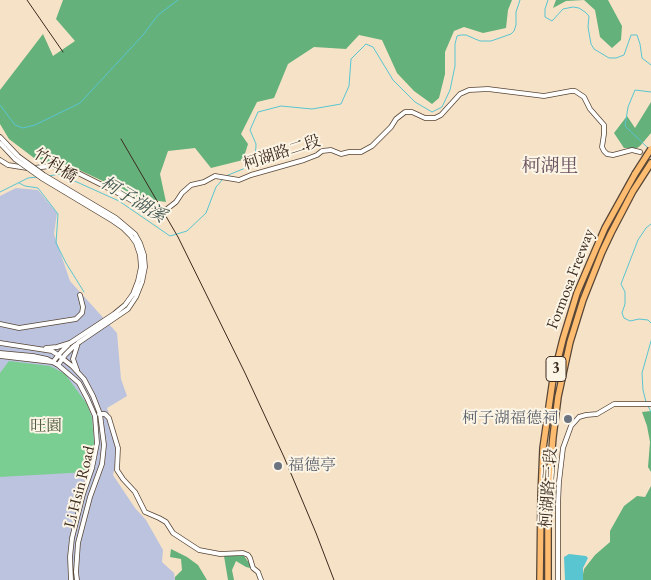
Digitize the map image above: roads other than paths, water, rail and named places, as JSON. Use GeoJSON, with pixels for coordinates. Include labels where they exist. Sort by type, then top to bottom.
{"type":"FeatureCollection","features":[{"type":"Feature","properties":{"kind":"highway","name":"Formosa Freeway"},"geometry":{"type":"LineString","coordinates":[[540,580],[543,448],[553,379],[563,339],[581,285],[605,228],[651,149]]}},
{"type":"Feature","properties":{"kind":"highway","name":"Formosa Freeway"},"geometry":{"type":"LineString","coordinates":[[548,580],[548,496],[552,450],[558,398],[570,342],[583,300],[602,252],[641,178],[651,163]]}},
{"type":"Feature","properties":{"kind":"street","name":"柯湖路二段"},"geometry":{"type":"LineString","coordinates":[[0,160],[8,165],[18,167],[50,166],[68,168],[144,208],[158,211],[167,209],[176,202],[191,185],[204,182],[215,176],[239,180],[304,160],[322,150],[331,150],[341,154],[361,152],[372,146],[391,127],[396,119],[405,112],[412,112],[426,118],[435,118],[441,116],[460,94],[478,89],[497,89],[544,96],[575,91],[584,97],[590,109],[604,125],[602,147],[607,154],[613,156],[632,150],[640,152]]}},
{"type":"Feature","properties":{"kind":"street"},"geometry":{"type":"LineString","coordinates":[[0,137],[17,158]]}},
{"type":"Feature","properties":{"kind":"street"},"geometry":{"type":"LineString","coordinates":[[0,143],[17,158]]}},
{"type":"Feature","properties":{"kind":"street","name":"竹科橋"},"geometry":{"type":"LineString","coordinates":[[17,158],[28,169],[123,228],[136,243],[140,255],[141,267],[138,281],[133,294],[125,306],[70,342]]}},
{"type":"Feature","properties":{"kind":"street","name":"竹科橋"},"geometry":{"type":"LineString","coordinates":[[17,158],[116,218],[135,234],[144,255],[145,267],[142,282],[136,297],[128,308],[78,343],[58,364]]}},
{"type":"Feature","properties":{"kind":"street"},"geometry":{"type":"LineString","coordinates":[[0,324],[19,328],[76,319],[82,313],[83,307],[80,295]]}},
{"type":"Feature","properties":{"kind":"street"},"geometry":{"type":"LineString","coordinates":[[28,347],[57,347],[70,342]]}},
{"type":"Feature","properties":{"kind":"street"},"geometry":{"type":"LineString","coordinates":[[53,362],[70,342]]}},
{"type":"Feature","properties":{"kind":"street","name":"Li Hsin Road"},"geometry":{"type":"LineString","coordinates":[[0,343],[52,351],[58,355],[80,374],[93,396],[100,414],[104,445],[102,464],[90,497],[78,543],[77,580]]}},
{"type":"Feature","properties":{"kind":"street"},"geometry":{"type":"LineString","coordinates":[[78,343],[74,359],[80,374]]}},
{"type":"Feature","properties":{"kind":"street","name":"Li Hsin Road"},"geometry":{"type":"LineString","coordinates":[[0,354],[58,364],[79,383],[95,416],[97,443],[72,538],[70,557],[71,580]]}},
{"type":"Feature","properties":{"kind":"street","name":"柯湖路三段"},"geometry":{"type":"LineString","coordinates":[[558,580],[559,482],[564,448],[571,426],[579,417],[597,414],[614,404],[651,404]]}},
{"type":"Feature","properties":{"kind":"street"},"geometry":{"type":"LineString","coordinates":[[95,416],[105,414],[109,418],[118,448],[117,470],[135,492],[145,512],[166,522],[173,533],[198,550],[220,554],[243,552],[250,558],[253,568],[258,572],[261,580]]}},
{"type":"Feature","properties":{"kind":"water"},"geometry":{"type":"Polygon","coordinates":[[[569,554],[586,556],[588,558],[583,568],[583,580],[565,580],[564,557],[569,554]]]}},
{"type":"Feature","properties":{"kind":"waterway"},"geometry":{"type":"LineString","coordinates":[[0,105],[15,125],[23,128],[35,125],[80,103],[143,35],[158,15],[178,0]]}},
{"type":"Feature","properties":{"kind":"waterway","name":"柯子湖溪"},"geometry":{"type":"LineString","coordinates":[[226,176],[255,164],[256,144],[250,130],[258,112],[281,106],[312,109],[341,104],[349,86],[351,59],[366,44],[373,47],[393,80],[415,102],[432,112],[442,107],[450,90],[455,66],[457,36],[466,35],[480,41],[491,41],[511,34],[516,25],[516,12],[520,0]]}},
{"type":"Feature","properties":{"kind":"waterway","name":"柯子湖溪"},"geometry":{"type":"LineString","coordinates":[[548,0],[545,17],[552,21],[563,9],[573,7],[585,12],[589,16],[588,27],[591,44],[594,49],[609,58],[624,55],[631,35],[637,35],[642,58],[651,65]]}},
{"type":"Feature","properties":{"kind":"waterway","name":"柯子湖溪"},"geometry":{"type":"LineString","coordinates":[[649,149],[625,126],[628,107],[635,90],[651,92]]}},
{"type":"Feature","properties":{"kind":"waterway","name":"柯子湖溪"},"geometry":{"type":"LineString","coordinates":[[49,176],[59,174],[119,201],[170,236],[187,231],[206,213],[216,187],[223,179]]}},
{"type":"Feature","properties":{"kind":"waterway","name":"柯子湖溪"},"geometry":{"type":"LineString","coordinates":[[0,192],[28,178],[38,177]]}},
{"type":"Feature","properties":{"kind":"waterway"},"geometry":{"type":"LineString","coordinates":[[19,183],[38,188],[58,214],[56,243],[84,292]]}},
{"type":"Feature","properties":{"kind":"waterway","name":"柯子湖溪"},"geometry":{"type":"LineString","coordinates":[[651,224],[638,240],[621,284],[625,292],[625,304],[622,313],[624,318],[630,321],[648,320],[651,323]]}},
{"type":"Feature","properties":{"kind":"waterway","name":"柯子湖溪"},"geometry":{"type":"LineString","coordinates":[[646,402],[642,373],[651,341]]}},
{"type":"Feature","properties":{"kind":"waterway","name":"柯子湖溪"},"geometry":{"type":"LineString","coordinates":[[648,406],[651,412]]}},
{"type":"Feature","properties":{"kind":"tunnel"},"geometry":{"type":"LineString","coordinates":[[640,152],[651,160]]}},
{"type":"Feature","properties":{"kind":"railway"},"geometry":{"type":"LineString","coordinates":[[27,0],[63,52]]}},
{"type":"Feature","properties":{"kind":"railway"},"geometry":{"type":"LineString","coordinates":[[121,139],[178,237],[245,373],[284,457],[334,580]]}},
{"type":"Feature","properties":{"kind":"place","name":"柯子湖福德祠"},"geometry":{"type":"Point","coordinates":[568,419]}},
{"type":"Feature","properties":{"kind":"place","name":"福德亭"},"geometry":{"type":"Point","coordinates":[278,466]}},
{"type":"Feature","properties":{"kind":"district","name":"柯湖里"},"geometry":{"type":"Point","coordinates":[550,167]}},
{"type":"Feature","properties":{"kind":"park label","name":"旺園"},"geometry":{"type":"Point","coordinates":[46,427]}}]}
